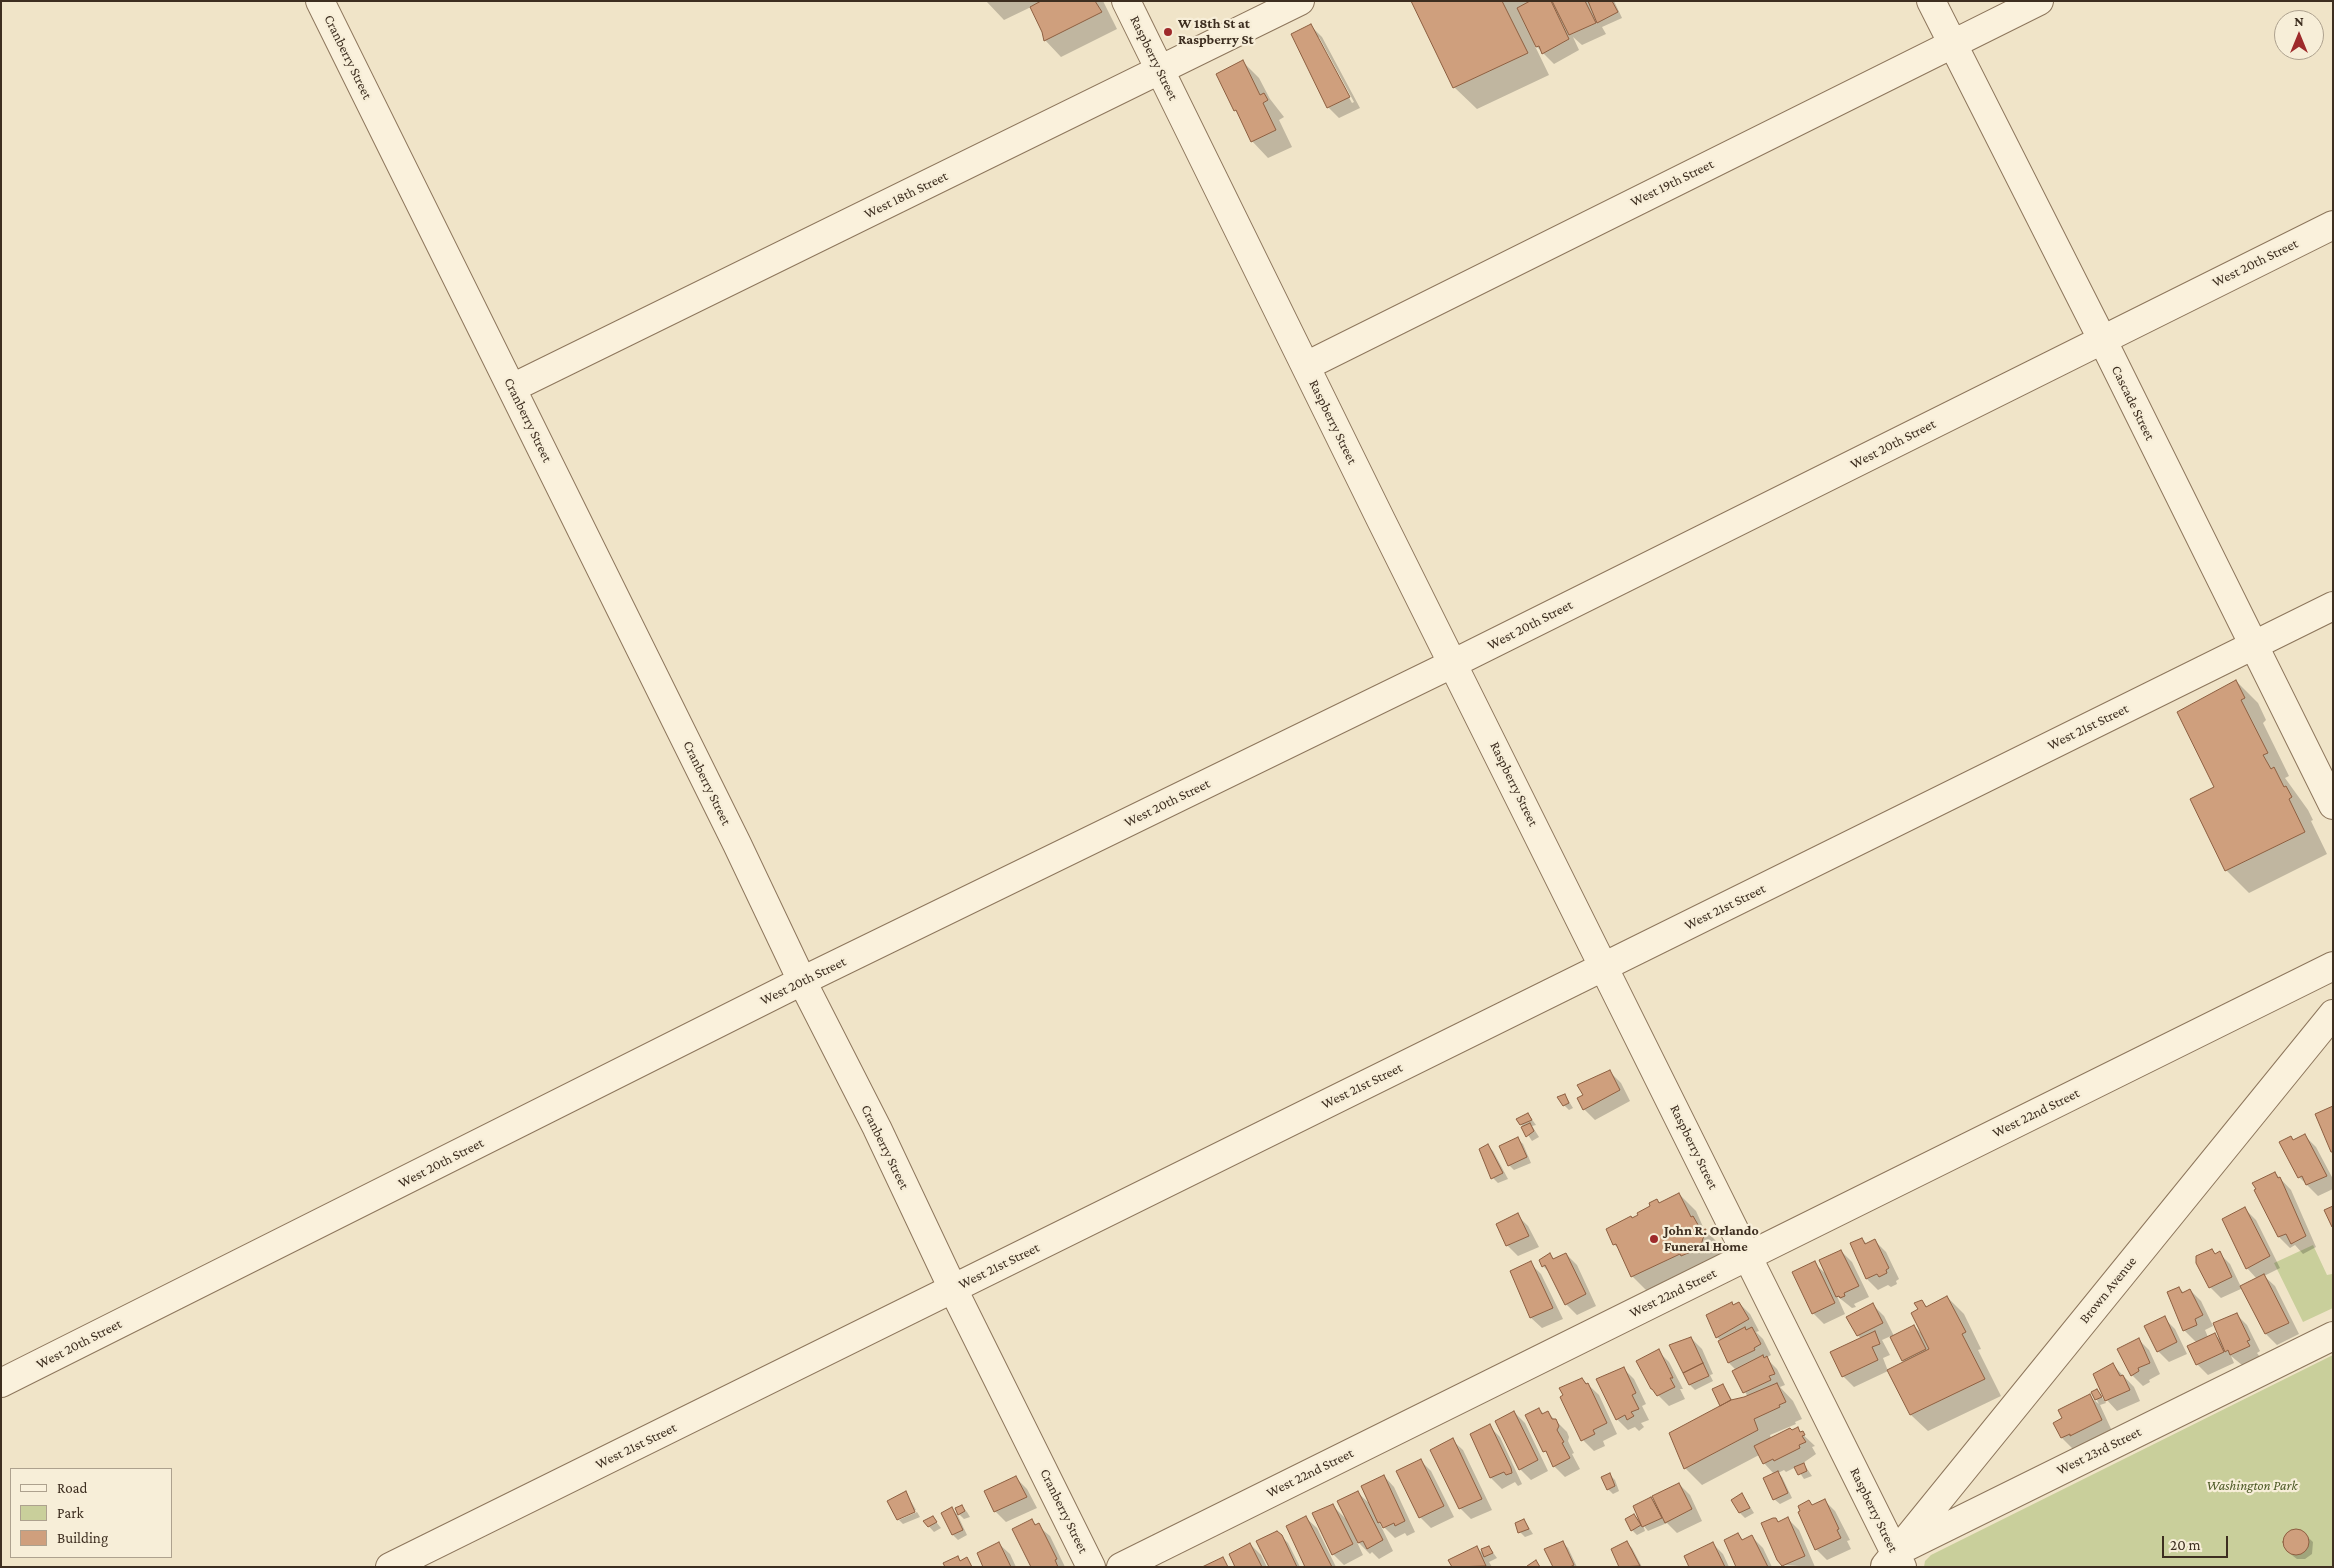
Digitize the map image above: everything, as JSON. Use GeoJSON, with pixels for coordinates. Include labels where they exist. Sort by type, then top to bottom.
{"type":"FeatureCollection","features":[{"type":"Feature","properties":{"kind":"street","name":"Cranberry Street"},"geometry":{"type":"LineString","coordinates":[[320,1],[738,844],[802,981],[877,1128],[953,1289],[1092,1567]]}},
{"type":"Feature","properties":{"kind":"street","name":"Raspberry Street"},"geometry":{"type":"LineString","coordinates":[[1126,1],[1748,1256],[1894,1562]]}},
{"type":"Feature","properties":{"kind":"street","name":"West 18th Street"},"geometry":{"type":"LineString","coordinates":[[512,388],[1300,1]]}},
{"type":"Feature","properties":{"kind":"street","name":"Cascade Street"},"geometry":{"type":"LineString","coordinates":[[1931,1],[2102,339],[2333,806]]}},
{"type":"Feature","properties":{"kind":"street","name":"West 19th Street"},"geometry":{"type":"LineString","coordinates":[[1306,366],[2039,1]]}},
{"type":"Feature","properties":{"kind":"street","name":"West 20th Street"},"geometry":{"type":"LineString","coordinates":[[1,1383],[802,981],[1454,663],[2333,225]]}},
{"type":"Feature","properties":{"kind":"street","name":"West 21st Street"},"geometry":{"type":"LineString","coordinates":[[390,1567],[2333,606]]}},
{"type":"Feature","properties":{"kind":"street","name":"West 22nd Street"},"geometry":{"type":"LineString","coordinates":[[1120,1567],[2333,966]]}},
{"type":"Feature","properties":{"kind":"street","name":"Brown Avenue"},"geometry":{"type":"LineString","coordinates":[[1894,1562],[2333,1014]]}},
{"type":"Feature","properties":{"kind":"street","name":"West 23rd Street"},"geometry":{"type":"LineString","coordinates":[[1866,1567],[1894,1562],[2333,1336]]}},
{"type":"Feature","properties":{"kind":"green space"},"geometry":{"type":"Polygon","coordinates":[[[2313,1245],[2327,1275],[2332,1274],[2333,1276],[2333,1308],[2303,1322],[2274,1263],[2313,1245]]]}},
{"type":"Feature","properties":{"kind":"green space","name":"Washington Park"},"geometry":{"type":"Polygon","coordinates":[[[2333,1355],[2333,1567],[1924,1567],[1925,1561],[1931,1555],[2333,1355]]]}},
{"type":"Feature","properties":{"kind":"building"},"geometry":{"type":"Polygon","coordinates":[[[1041,1],[1095,1],[1102,12],[1044,41],[1042,32],[1030,7],[1041,1]]]}},
{"type":"Feature","properties":{"kind":"building"},"geometry":{"type":"Polygon","coordinates":[[[1411,1],[1502,1],[1528,53],[1453,88],[1411,1]]]}},
{"type":"Feature","properties":{"kind":"building"},"geometry":{"type":"Polygon","coordinates":[[[1530,1],[1551,1],[1569,39],[1542,54],[1539,46],[1536,47],[1517,8],[1530,1]]]}},
{"type":"Feature","properties":{"kind":"building"},"geometry":{"type":"Polygon","coordinates":[[[1552,1],[1585,1],[1596,23],[1569,35],[1552,1]]]}},
{"type":"Feature","properties":{"kind":"building"},"geometry":{"type":"Polygon","coordinates":[[[1588,1],[1612,1],[1618,12],[1597,23],[1588,1]]]}},
{"type":"Feature","properties":{"kind":"building"},"geometry":{"type":"Polygon","coordinates":[[[1311,24],[1350,97],[1327,108],[1291,34],[1311,24]]]}},
{"type":"Feature","properties":{"kind":"building"},"geometry":{"type":"Polygon","coordinates":[[[1243,60],[1260,95],[1264,93],[1268,100],[1263,103],[1276,130],[1251,142],[1216,74],[1243,60]]]}},
{"type":"Feature","properties":{"kind":"building"},"geometry":{"type":"Polygon","coordinates":[[[2236,680],[2245,698],[2241,700],[2268,753],[2263,755],[2271,769],[2274,767],[2284,787],[2286,786],[2292,797],[2289,799],[2305,832],[2225,871],[2190,799],[2214,787],[2177,712],[2236,680]]]}},
{"type":"Feature","properties":{"kind":"building"},"geometry":{"type":"Polygon","coordinates":[[[1610,1070],[1620,1090],[1583,1110],[1577,1098],[1583,1095],[1577,1085],[1610,1070]]]}},
{"type":"Feature","properties":{"kind":"building"},"geometry":{"type":"Polygon","coordinates":[[[1565,1094],[1569,1103],[1563,1106],[1557,1097],[1565,1094]]]}},
{"type":"Feature","properties":{"kind":"building"},"geometry":{"type":"Polygon","coordinates":[[[2333,1106],[2333,1152],[2331,1152],[2315,1114],[2333,1106]]]}},
{"type":"Feature","properties":{"kind":"building"},"geometry":{"type":"Polygon","coordinates":[[[1528,1113],[1532,1120],[1520,1125],[1516,1119],[1528,1113]]]}},
{"type":"Feature","properties":{"kind":"building"},"geometry":{"type":"Polygon","coordinates":[[[1530,1123],[1534,1131],[1526,1137],[1521,1127],[1530,1123]]]}},
{"type":"Feature","properties":{"kind":"building"},"geometry":{"type":"Polygon","coordinates":[[[2305,1134],[2327,1176],[2306,1185],[2302,1176],[2298,1178],[2279,1142],[2291,1136],[2293,1140],[2305,1134]]]}},
{"type":"Feature","properties":{"kind":"building"},"geometry":{"type":"Polygon","coordinates":[[[1518,1137],[1527,1157],[1508,1166],[1499,1146],[1518,1137]]]}},
{"type":"Feature","properties":{"kind":"building"},"geometry":{"type":"Polygon","coordinates":[[[1488,1144],[1503,1173],[1491,1179],[1479,1149],[1488,1144]]]}},
{"type":"Feature","properties":{"kind":"building"},"geometry":{"type":"Polygon","coordinates":[[[2275,1172],[2278,1178],[2280,1177],[2306,1236],[2291,1244],[2286,1234],[2278,1237],[2252,1183],[2275,1172]]]}},
{"type":"Feature","properties":{"kind":"building"},"geometry":{"type":"Polygon","coordinates":[[[1679,1193],[1691,1217],[1693,1216],[1701,1230],[1706,1229],[1700,1248],[1681,1256],[1680,1254],[1631,1277],[1616,1244],[1613,1245],[1606,1229],[1631,1216],[1632,1218],[1638,1215],[1637,1213],[1650,1206],[1649,1203],[1657,1199],[1659,1203],[1679,1193]]]}},
{"type":"Feature","properties":{"kind":"building"},"geometry":{"type":"Polygon","coordinates":[[[2333,1206],[2333,1227],[2332,1227],[2324,1210],[2333,1206]]]}},
{"type":"Feature","properties":{"kind":"building"},"geometry":{"type":"Polygon","coordinates":[[[2245,1207],[2270,1256],[2246,1269],[2222,1219],[2245,1207]]]}},
{"type":"Feature","properties":{"kind":"building"},"geometry":{"type":"Polygon","coordinates":[[[1518,1213],[1529,1236],[1506,1246],[1496,1224],[1518,1213]]]}},
{"type":"Feature","properties":{"kind":"building"},"geometry":{"type":"Polygon","coordinates":[[[1862,1238],[1865,1244],[1875,1239],[1889,1268],[1886,1270],[1887,1273],[1879,1277],[1877,1274],[1866,1279],[1850,1243],[1862,1238]]]}},
{"type":"Feature","properties":{"kind":"building"},"geometry":{"type":"Polygon","coordinates":[[[2212,1249],[2215,1254],[2220,1251],[2232,1277],[2209,1288],[2196,1263],[2196,1256],[2212,1249]]]}},
{"type":"Feature","properties":{"kind":"building"},"geometry":{"type":"Polygon","coordinates":[[[1841,1250],[1859,1286],[1844,1293],[1845,1296],[1840,1298],[1839,1296],[1836,1297],[1819,1260],[1841,1250]]]}},
{"type":"Feature","properties":{"kind":"building"},"geometry":{"type":"Polygon","coordinates":[[[1550,1253],[1553,1259],[1566,1253],[1586,1294],[1565,1305],[1545,1265],[1542,1267],[1539,1260],[1550,1253]]]}},
{"type":"Feature","properties":{"kind":"building"},"geometry":{"type":"Polygon","coordinates":[[[1531,1261],[1553,1308],[1530,1318],[1510,1271],[1531,1261]]]}},
{"type":"Feature","properties":{"kind":"building"},"geometry":{"type":"Polygon","coordinates":[[[1815,1261],[1835,1303],[1812,1314],[1792,1272],[1815,1261]]]}},
{"type":"Feature","properties":{"kind":"building"},"geometry":{"type":"Polygon","coordinates":[[[2264,1274],[2289,1323],[2265,1334],[2240,1286],[2264,1274]]]}},
{"type":"Feature","properties":{"kind":"building"},"geometry":{"type":"Polygon","coordinates":[[[2179,1287],[2182,1293],[2190,1289],[2203,1315],[2195,1319],[2197,1325],[2183,1331],[2167,1292],[2179,1287]]]}},
{"type":"Feature","properties":{"kind":"building"},"geometry":{"type":"Polygon","coordinates":[[[1947,1296],[1966,1332],[1962,1334],[1985,1379],[1910,1415],[1887,1370],[1929,1349],[1911,1313],[1918,1309],[1914,1303],[1922,1300],[1926,1307],[1947,1296]]]}},
{"type":"Feature","properties":{"kind":"building"},"geometry":{"type":"Polygon","coordinates":[[[1732,1302],[1733,1305],[1739,1302],[1749,1319],[1716,1338],[1706,1315],[1732,1302]]]}},
{"type":"Feature","properties":{"kind":"building"},"geometry":{"type":"Polygon","coordinates":[[[1873,1303],[1883,1323],[1857,1336],[1846,1317],[1873,1303]]]}},
{"type":"Feature","properties":{"kind":"building"},"geometry":{"type":"Polygon","coordinates":[[[2237,1313],[2250,1340],[2247,1341],[2250,1346],[2230,1355],[2228,1350],[2225,1352],[2213,1323],[2237,1313]]]}},
{"type":"Feature","properties":{"kind":"building"},"geometry":{"type":"Polygon","coordinates":[[[2165,1316],[2177,1342],[2157,1352],[2144,1326],[2165,1316]]]}},
{"type":"Feature","properties":{"kind":"building"},"geometry":{"type":"Polygon","coordinates":[[[1914,1325],[1926,1349],[1902,1361],[1890,1337],[1914,1325]]]}},
{"type":"Feature","properties":{"kind":"building"},"geometry":{"type":"Polygon","coordinates":[[[1745,1327],[1746,1330],[1752,1327],[1761,1344],[1754,1348],[1755,1350],[1728,1363],[1718,1341],[1745,1327]]]}},
{"type":"Feature","properties":{"kind":"building"},"geometry":{"type":"Polygon","coordinates":[[[1875,1331],[1880,1344],[1872,1347],[1878,1360],[1842,1377],[1830,1352],[1875,1331]]]}},
{"type":"Feature","properties":{"kind":"building"},"geometry":{"type":"Polygon","coordinates":[[[2215,1333],[2224,1352],[2196,1365],[2187,1346],[2215,1333]]]}},
{"type":"Feature","properties":{"kind":"building"},"geometry":{"type":"Polygon","coordinates":[[[1691,1337],[1703,1363],[1683,1373],[1669,1345],[1691,1337]]]}},
{"type":"Feature","properties":{"kind":"building"},"geometry":{"type":"Polygon","coordinates":[[[2139,1338],[2150,1363],[2138,1368],[2139,1371],[2131,1376],[2117,1349],[2139,1338]]]}},
{"type":"Feature","properties":{"kind":"building"},"geometry":{"type":"Polygon","coordinates":[[[1659,1349],[1673,1378],[1670,1378],[1675,1387],[1657,1396],[1651,1389],[1636,1361],[1659,1349]]]}},
{"type":"Feature","properties":{"kind":"building"},"geometry":{"type":"Polygon","coordinates":[[[1763,1355],[1764,1358],[1767,1356],[1775,1374],[1769,1376],[1771,1380],[1743,1393],[1732,1371],[1763,1355]]]}},
{"type":"Feature","properties":{"kind":"building"},"geometry":{"type":"Polygon","coordinates":[[[1703,1363],[1709,1376],[1689,1385],[1683,1373],[1703,1363]]]}},
{"type":"Feature","properties":{"kind":"building"},"geometry":{"type":"Polygon","coordinates":[[[2113,1363],[2120,1376],[2123,1375],[2130,1390],[2105,1401],[2093,1374],[2113,1363]]]}},
{"type":"Feature","properties":{"kind":"building"},"geometry":{"type":"Polygon","coordinates":[[[1624,1367],[1636,1393],[1632,1395],[1639,1409],[1631,1412],[1634,1416],[1627,1420],[1625,1415],[1616,1420],[1596,1379],[1624,1367]]]}},
{"type":"Feature","properties":{"kind":"building"},"geometry":{"type":"Polygon","coordinates":[[[1582,1378],[1586,1384],[1588,1383],[1607,1423],[1593,1430],[1595,1434],[1581,1441],[1560,1397],[1563,1395],[1559,1388],[1582,1378]]]}},
{"type":"Feature","properties":{"kind":"building"},"geometry":{"type":"Polygon","coordinates":[[[1777,1383],[1786,1402],[1779,1405],[1780,1407],[1754,1419],[1758,1430],[1684,1469],[1669,1433],[1731,1400],[1744,1397],[1777,1383]]]}},
{"type":"Feature","properties":{"kind":"building"},"geometry":{"type":"Polygon","coordinates":[[[1723,1384],[1731,1400],[1720,1406],[1712,1389],[1723,1384]]]}},
{"type":"Feature","properties":{"kind":"building"},"geometry":{"type":"Polygon","coordinates":[[[2097,1389],[2102,1397],[2095,1400],[2091,1392],[2097,1389]]]}},
{"type":"Feature","properties":{"kind":"building"},"geometry":{"type":"Polygon","coordinates":[[[2090,1394],[2102,1420],[2070,1436],[2070,1434],[2061,1438],[2053,1423],[2062,1418],[2058,1410],[2090,1394]]]}},
{"type":"Feature","properties":{"kind":"building"},"geometry":{"type":"Polygon","coordinates":[[[1539,1408],[1542,1414],[1548,1411],[1552,1419],[1556,1419],[1559,1426],[1557,1430],[1570,1458],[1553,1467],[1546,1451],[1543,1452],[1525,1415],[1539,1408]]]}},
{"type":"Feature","properties":{"kind":"building"},"geometry":{"type":"Polygon","coordinates":[[[1514,1411],[1538,1460],[1519,1470],[1495,1421],[1514,1411]]]}},
{"type":"Feature","properties":{"kind":"building"},"geometry":{"type":"Polygon","coordinates":[[[1490,1424],[1512,1473],[1506,1475],[1504,1472],[1490,1478],[1470,1434],[1490,1424]]]}},
{"type":"Feature","properties":{"kind":"building"},"geometry":{"type":"Polygon","coordinates":[[[1798,1427],[1800,1432],[1803,1431],[1805,1435],[1802,1436],[1806,1442],[1799,1445],[1800,1448],[1774,1461],[1773,1459],[1763,1464],[1754,1446],[1790,1428],[1792,1430],[1798,1427]]]}},
{"type":"Feature","properties":{"kind":"building"},"geometry":{"type":"Polygon","coordinates":[[[1453,1438],[1482,1499],[1459,1509],[1430,1450],[1453,1438]]]}},
{"type":"Feature","properties":{"kind":"building"},"geometry":{"type":"Polygon","coordinates":[[[1421,1459],[1444,1506],[1419,1518],[1396,1471],[1421,1459]]]}},
{"type":"Feature","properties":{"kind":"building"},"geometry":{"type":"Polygon","coordinates":[[[1804,1463],[1807,1471],[1798,1475],[1794,1467],[1804,1463]]]}},
{"type":"Feature","properties":{"kind":"building"},"geometry":{"type":"Polygon","coordinates":[[[1778,1471],[1788,1493],[1773,1500],[1763,1478],[1778,1471]]]}},
{"type":"Feature","properties":{"kind":"building"},"geometry":{"type":"Polygon","coordinates":[[[1610,1473],[1615,1486],[1607,1490],[1601,1477],[1610,1473]]]}},
{"type":"Feature","properties":{"kind":"building"},"geometry":{"type":"Polygon","coordinates":[[[1384,1475],[1405,1521],[1395,1526],[1394,1523],[1383,1528],[1380,1522],[1378,1523],[1361,1486],[1384,1475]]]}},
{"type":"Feature","properties":{"kind":"building"},"geometry":{"type":"Polygon","coordinates":[[[1016,1476],[1027,1497],[994,1512],[984,1491],[1016,1476]]]}},
{"type":"Feature","properties":{"kind":"building"},"geometry":{"type":"Polygon","coordinates":[[[1679,1483],[1692,1509],[1665,1523],[1652,1496],[1679,1483]]]}},
{"type":"Feature","properties":{"kind":"building"},"geometry":{"type":"Polygon","coordinates":[[[906,1491],[915,1512],[897,1520],[887,1501],[906,1491]]]}},
{"type":"Feature","properties":{"kind":"building"},"geometry":{"type":"Polygon","coordinates":[[[1358,1491],[1383,1540],[1367,1549],[1363,1541],[1358,1543],[1337,1501],[1358,1491]]]}},
{"type":"Feature","properties":{"kind":"building"},"geometry":{"type":"Polygon","coordinates":[[[1742,1493],[1750,1508],[1739,1513],[1731,1500],[1742,1493]]]}},
{"type":"Feature","properties":{"kind":"building"},"geometry":{"type":"Polygon","coordinates":[[[1651,1497],[1662,1518],[1642,1527],[1633,1506],[1651,1497]]]}},
{"type":"Feature","properties":{"kind":"building"},"geometry":{"type":"Polygon","coordinates":[[[1825,1499],[1839,1529],[1837,1530],[1841,1538],[1815,1550],[1798,1512],[1800,1511],[1798,1506],[1809,1500],[1812,1505],[1825,1499]]]}},
{"type":"Feature","properties":{"kind":"building"},"geometry":{"type":"Polygon","coordinates":[[[1333,1504],[1353,1544],[1332,1555],[1312,1513],[1333,1504]]]}},
{"type":"Feature","properties":{"kind":"building"},"geometry":{"type":"Polygon","coordinates":[[[962,1505],[965,1511],[958,1515],[955,1508],[962,1505]]]}},
{"type":"Feature","properties":{"kind":"building"},"geometry":{"type":"Polygon","coordinates":[[[952,1507],[963,1530],[952,1535],[941,1513],[952,1507]]]}},
{"type":"Feature","properties":{"kind":"building"},"geometry":{"type":"Polygon","coordinates":[[[1634,1514],[1641,1525],[1631,1531],[1625,1519],[1634,1514]]]}},
{"type":"Feature","properties":{"kind":"building"},"geometry":{"type":"Polygon","coordinates":[[[933,1516],[937,1522],[928,1527],[923,1521],[933,1516]]]}},
{"type":"Feature","properties":{"kind":"building"},"geometry":{"type":"Polygon","coordinates":[[[1306,1516],[1332,1567],[1305,1567],[1286,1526],[1306,1516]]]}},
{"type":"Feature","properties":{"kind":"building"},"geometry":{"type":"Polygon","coordinates":[[[1788,1517],[1805,1556],[1782,1566],[1777,1560],[1761,1523],[1773,1518],[1776,1518],[1778,1522],[1788,1517]]]}},
{"type":"Feature","properties":{"kind":"building"},"geometry":{"type":"Polygon","coordinates":[[[1032,1519],[1035,1525],[1039,1523],[1057,1559],[1055,1560],[1058,1567],[1031,1567],[1012,1529],[1032,1519]]]}},
{"type":"Feature","properties":{"kind":"building"},"geometry":{"type":"Polygon","coordinates":[[[1524,1519],[1529,1529],[1518,1533],[1515,1523],[1524,1519]]]}},
{"type":"Feature","properties":{"kind":"building"},"geometry":{"type":"Polygon","coordinates":[[[2296,1529],[2305,1533],[2309,1542],[2305,1551],[2296,1555],[2287,1551],[2283,1542],[2287,1533],[2296,1529]]]}},
{"type":"Feature","properties":{"kind":"building"},"geometry":{"type":"Polygon","coordinates":[[[1277,1531],[1282,1535],[1297,1567],[1269,1567],[1256,1541],[1277,1531]]]}},
{"type":"Feature","properties":{"kind":"building"},"geometry":{"type":"Polygon","coordinates":[[[1738,1533],[1742,1540],[1752,1535],[1768,1567],[1736,1567],[1724,1540],[1738,1533]]]}},
{"type":"Feature","properties":{"kind":"building"},"geometry":{"type":"Polygon","coordinates":[[[1563,1541],[1574,1565],[1570,1567],[1553,1567],[1544,1549],[1563,1541]]]}},
{"type":"Feature","properties":{"kind":"building"},"geometry":{"type":"Polygon","coordinates":[[[1627,1541],[1640,1566],[1619,1567],[1611,1549],[1627,1541]]]}},
{"type":"Feature","properties":{"kind":"building"},"geometry":{"type":"Polygon","coordinates":[[[999,1542],[1011,1567],[983,1567],[977,1553],[999,1542]]]}},
{"type":"Feature","properties":{"kind":"building"},"geometry":{"type":"Polygon","coordinates":[[[1713,1542],[1725,1567],[1689,1567],[1684,1556],[1713,1542]]]}},
{"type":"Feature","properties":{"kind":"building"},"geometry":{"type":"Polygon","coordinates":[[[1250,1543],[1262,1567],[1235,1567],[1229,1554],[1250,1543]]]}},
{"type":"Feature","properties":{"kind":"building"},"geometry":{"type":"Polygon","coordinates":[[[1477,1546],[1486,1566],[1452,1567],[1448,1560],[1477,1546]]]}},
{"type":"Feature","properties":{"kind":"building"},"geometry":{"type":"Polygon","coordinates":[[[1489,1546],[1493,1553],[1484,1557],[1481,1549],[1489,1546]]]}},
{"type":"Feature","properties":{"kind":"building"},"geometry":{"type":"Polygon","coordinates":[[[958,1556],[960,1561],[967,1557],[972,1567],[945,1567],[943,1563],[958,1556]]]}},
{"type":"Feature","properties":{"kind":"building"},"geometry":{"type":"Polygon","coordinates":[[[1223,1557],[1228,1567],[1202,1567],[1223,1557]]]}},
{"type":"Feature","properties":{"kind":"building"},"geometry":{"type":"Polygon","coordinates":[[[1536,1560],[1540,1567],[1527,1566],[1536,1560]]]}},
{"type":"Feature","properties":{"kind":"place","name":"W 18th St at Raspberry St"},"geometry":{"type":"Point","coordinates":[1168,32]}},
{"type":"Feature","properties":{"kind":"place","name":"John R. Orlando Funeral Home"},"geometry":{"type":"Point","coordinates":[1654,1239]}}]}
